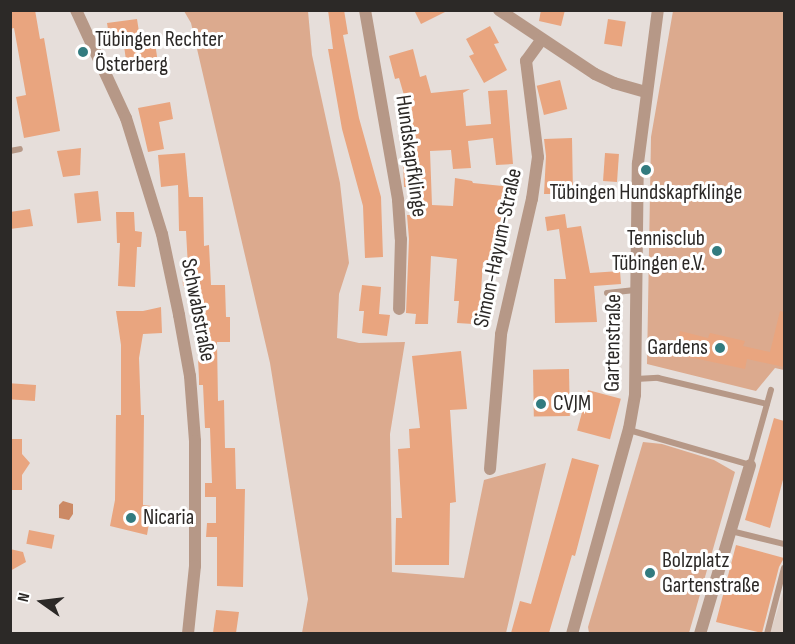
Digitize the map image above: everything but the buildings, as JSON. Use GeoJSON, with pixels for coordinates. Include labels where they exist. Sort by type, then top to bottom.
{"type":"FeatureCollection","features":[{"type":"Feature","properties":{"kind":"street","name":"Schwabstraße"},"geometry":{"type":"LineString","coordinates":[[76,10],[126,118],[162,234],[190,376],[195,441],[195,566],[188,633]]}},
{"type":"Feature","properties":{"kind":"street","name":"Hundskapfklinge"},"geometry":{"type":"LineString","coordinates":[[365,10],[398,200],[401,259],[399,309]]}},
{"type":"Feature","properties":{"kind":"street"},"geometry":{"type":"LineString","coordinates":[[499,10],[541,40],[604,78],[646,92]]}},
{"type":"Feature","properties":{"kind":"street","name":"Gartenstraße"},"geometry":{"type":"LineString","coordinates":[[572,633],[628,429],[636,379],[634,290],[638,168],[658,10]]}},
{"type":"Feature","properties":{"kind":"street","name":"Simon-Hayum-Straße"},"geometry":{"type":"LineString","coordinates":[[490,470],[501,334],[532,199],[538,157],[526,61],[541,40]]}},
{"type":"Feature","properties":{"kind":"street"},"geometry":{"type":"LineString","coordinates":[[700,633],[750,465]]}},
{"type":"Feature","properties":{"kind":"lane"},"geometry":{"type":"LineString","coordinates":[[10,151],[20,149]]}},
{"type":"Feature","properties":{"kind":"lane"},"geometry":{"type":"LineString","coordinates":[[607,293],[634,290]]}},
{"type":"Feature","properties":{"kind":"lane"},"geometry":{"type":"LineString","coordinates":[[636,379],[658,378],[767,404]]}},
{"type":"Feature","properties":{"kind":"lane"},"geometry":{"type":"LineString","coordinates":[[628,429],[750,465],[771,390]]}},
{"type":"Feature","properties":{"kind":"lane"},"geometry":{"type":"LineString","coordinates":[[731,531],[784,544]]}},
{"type":"Feature","properties":{"kind":"lane"},"geometry":{"type":"LineString","coordinates":[[767,633],[784,568]]}},
{"type":"Feature","properties":{"kind":"shaded area"},"geometry":{"type":"Polygon","coordinates":[[[184,11],[308,11],[312,55],[340,183],[349,263],[339,294],[337,338],[359,343],[405,342],[390,434],[392,572],[464,578],[484,480],[546,463],[506,633],[302,633],[308,599],[270,363],[191,23],[184,11]]]}},
{"type":"Feature","properties":{"kind":"shaded area","name":"Tennisclub Tübingen e.V."},"geometry":{"type":"Polygon","coordinates":[[[673,11],[784,11],[784,370],[775,368],[756,391],[647,364],[651,137],[673,11]]]}},
{"type":"Feature","properties":{"kind":"shaded area"},"geometry":{"type":"Polygon","coordinates":[[[643,442],[662,444],[714,460],[735,472],[689,633],[589,633],[588,627],[643,442]]]}},
{"type":"Feature","properties":{"kind":"shaded area"},"geometry":{"type":"Polygon","coordinates":[[[63,501],[73,504],[73,514],[69,520],[59,518],[59,505],[63,501]]]}},
{"type":"Feature","properties":{"kind":"shaded area"},"geometry":{"type":"Polygon","coordinates":[[[784,589],[784,633],[770,633],[777,612],[784,589]]]}},
{"type":"Feature","properties":{"kind":"place","name":"Tübingen Rechter Österberg"},"geometry":{"type":"Point","coordinates":[83,52]}},
{"type":"Feature","properties":{"kind":"place","name":"Tübingen Hundskapfklinge"},"geometry":{"type":"Point","coordinates":[646,170]}},
{"type":"Feature","properties":{"kind":"place","name":"Tennisclub Tübingen e.V."},"geometry":{"type":"Point","coordinates":[717,251]}},
{"type":"Feature","properties":{"kind":"place","name":"Gardens"},"geometry":{"type":"Point","coordinates":[720,348]}},
{"type":"Feature","properties":{"kind":"place","name":"CVJM"},"geometry":{"type":"Point","coordinates":[541,404]}},
{"type":"Feature","properties":{"kind":"place","name":"Nicaria"},"geometry":{"type":"Point","coordinates":[131,518]}},
{"type":"Feature","properties":{"kind":"place","name":"Bolzplatz Gartenstraße"},"geometry":{"type":"Point","coordinates":[650,573]}}]}
